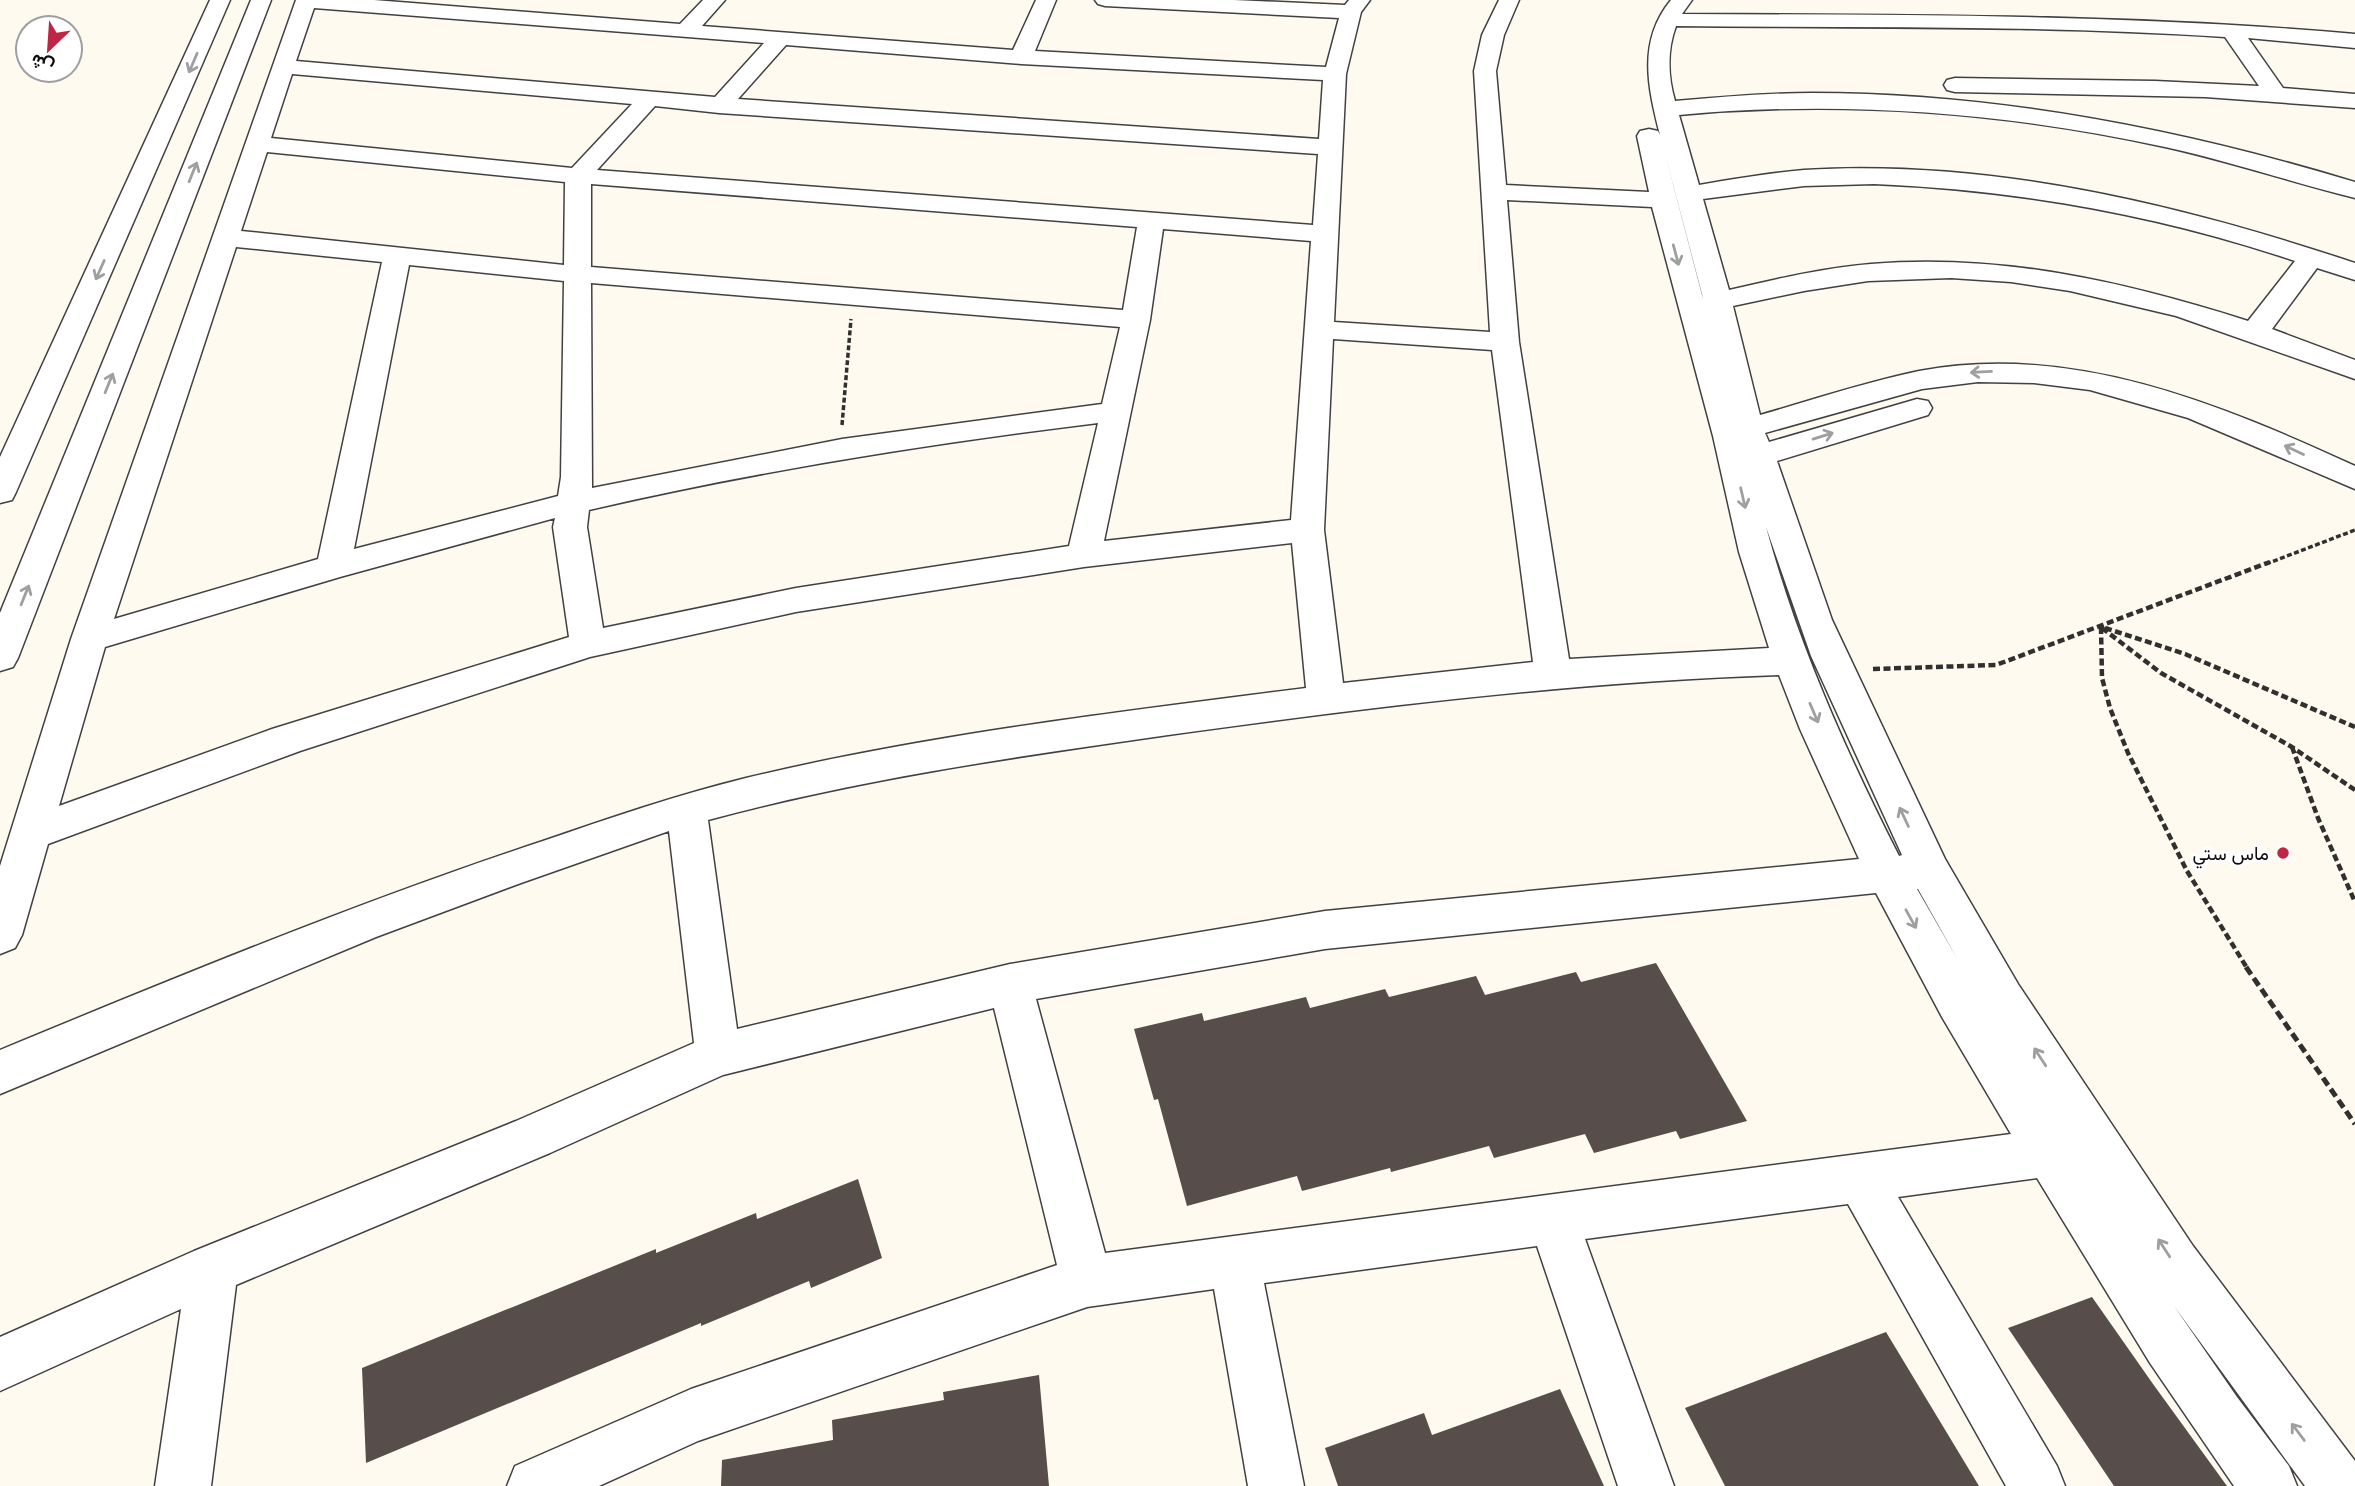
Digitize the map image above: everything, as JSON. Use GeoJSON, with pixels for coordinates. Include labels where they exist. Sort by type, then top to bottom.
{"type":"FeatureCollection","features":[{"type":"Feature","properties":{"kind":"street"},"geometry":{"type":"LineString","coordinates":[[0,492],[220,0]]}},
{"type":"Feature","properties":{"kind":"street"},"geometry":{"type":"LineString","coordinates":[[0,658],[261,0]]}},
{"type":"Feature","properties":{"kind":"street"},"geometry":{"type":"LineString","coordinates":[[0,935],[89,639],[306,0],[1021,57],[1335,74]]}},
{"type":"Feature","properties":{"kind":"street"},"geometry":{"type":"LineString","coordinates":[[685,31],[715,0]]}},
{"type":"Feature","properties":{"kind":"street"},"geometry":{"type":"LineString","coordinates":[[1021,57],[1046,0]]}},
{"type":"Feature","properties":{"kind":"street"},"geometry":{"type":"LineString","coordinates":[[1105,0],[1356,6],[1335,74],[1307,530],[1326,698]]}},
{"type":"Feature","properties":{"kind":"street"},"geometry":{"type":"LineString","coordinates":[[1509,0],[1493,35],[1485,71],[1505,342],[1553,673]]}},
{"type":"Feature","properties":{"kind":"street"},"geometry":{"type":"LineString","coordinates":[[2059,0],[2080,25]]}},
{"type":"Feature","properties":{"kind":"street"},"geometry":{"type":"LineString","coordinates":[[1669,7],[1658,56],[1668,90],[1675,197],[1693,322],[1836,670],[1908,872],[2002,998],[2175,1264],[2339,1486]]}},
{"type":"Feature","properties":{"kind":"street"},"geometry":{"type":"LineString","coordinates":[[2269,1486],[2244,1455],[2152,1319],[2049,1153],[1908,872],[1792,660],[1753,542],[1742,444],[1718,301],[1675,197],[1634,70],[1639,32],[1669,7],[2232,31],[2355,41]]}},
{"type":"Feature","properties":{"kind":"street"},"geometry":{"type":"LineString","coordinates":[[2232,31],[2276,94]]}},
{"type":"Feature","properties":{"kind":"street"},"geometry":{"type":"LineString","coordinates":[[719,106],[780,38]]}},
{"type":"Feature","properties":{"kind":"street"},"geometry":{"type":"LineString","coordinates":[[285,68],[1020,129],[1331,147]]}},
{"type":"Feature","properties":{"kind":"street"},"geometry":{"type":"LineString","coordinates":[[1702,83],[2092,86],[2276,94],[2355,101]]}},
{"type":"Feature","properties":{"kind":"street"},"geometry":{"type":"LineString","coordinates":[[1668,90],[1753,102],[1832,100],[2006,113],[2118,131],[2349,183]]}},
{"type":"Feature","properties":{"kind":"street"},"geometry":{"type":"LineString","coordinates":[[588,643],[570,527],[577,477],[578,176],[648,100]]}},
{"type":"Feature","properties":{"kind":"street"},"geometry":{"type":"LineString","coordinates":[[259,144],[578,176],[1326,234]]}},
{"type":"Feature","properties":{"kind":"street"},"geometry":{"type":"LineString","coordinates":[[1496,192],[1675,197],[1802,178],[1937,178],[2022,187],[2112,202],[2206,224],[2355,272]]}},
{"type":"Feature","properties":{"kind":"street"},"geometry":{"type":"LineString","coordinates":[[1084,555],[1136,320],[1151,220]]}},
{"type":"Feature","properties":{"kind":"street"},"geometry":{"type":"LineString","coordinates":[[227,238],[576,274],[1136,320]]}},
{"type":"Feature","properties":{"kind":"street"},"geometry":{"type":"LineString","coordinates":[[334,566],[397,255]]}},
{"type":"Feature","properties":{"kind":"street"},"geometry":{"type":"LineString","coordinates":[[2256,330],[2312,257]]}},
{"type":"Feature","properties":{"kind":"street"},"geometry":{"type":"LineString","coordinates":[[1718,301],[1829,278],[1889,271],[1952,269],[2030,275],[2122,292],[2256,330],[2355,370]]}},
{"type":"Feature","properties":{"kind":"street"},"geometry":{"type":"LineString","coordinates":[[1321,330],[1505,342]]}},
{"type":"Feature","properties":{"kind":"street"},"geometry":{"type":"LineString","coordinates":[[1742,444],[1799,416],[1945,375],[2015,371],[2055,374],[2127,389],[2202,411],[2276,442],[2355,480]]}},
{"type":"Feature","properties":{"kind":"street"},"geometry":{"type":"LineString","coordinates":[[1742,444],[1986,393],[2029,391],[2091,400],[2197,433],[2243,451],[2355,505]]}},
{"type":"Feature","properties":{"kind":"street"},"geometry":{"type":"LineString","coordinates":[[89,639],[334,566],[573,503],[703,475],[840,451],[1007,424],[1114,412]]}},
{"type":"Feature","properties":{"kind":"street"},"geometry":{"type":"LineString","coordinates":[[31,833],[286,740],[588,643],[796,600],[1084,555],[1307,530]]}},
{"type":"Feature","properties":{"kind":"street"},"geometry":{"type":"LineString","coordinates":[[0,1072],[462,884],[687,810],[833,775],[978,748],[1326,698],[1553,673],[1696,663],[1792,660]]}},
{"type":"Feature","properties":{"kind":"street"},"geometry":{"type":"LineString","coordinates":[[687,810],[718,1055]]}},
{"type":"Feature","properties":{"kind":"street"},"geometry":{"type":"LineString","coordinates":[[0,1364],[212,1269],[533,1137],[718,1055],[1010,984],[1325,930],[1908,872]]}},
{"type":"Feature","properties":{"kind":"street"},"geometry":{"type":"LineString","coordinates":[[1010,984],[1087,1281]]}},
{"type":"Feature","properties":{"kind":"street"},"geometry":{"type":"LineString","coordinates":[[535,1486],[691,1416],[1087,1281],[2049,1153]]}},
{"type":"Feature","properties":{"kind":"street"},"geometry":{"type":"LineString","coordinates":[[1860,1178],[2037,1486]]}},
{"type":"Feature","properties":{"kind":"street"},"geometry":{"type":"LineString","coordinates":[[1553,1218],[1646,1486]]}},
{"type":"Feature","properties":{"kind":"street"},"geometry":{"type":"LineString","coordinates":[[1234,1260],[1276,1486]]}},
{"type":"Feature","properties":{"kind":"street"},"geometry":{"type":"LineString","coordinates":[[183,1486],[212,1269]]}},
{"type":"Feature","properties":{"kind":"path"},"geometry":{"type":"LineString","coordinates":[[840,451],[853,297]]}},
{"type":"Feature","properties":{"kind":"path"},"geometry":{"type":"LineString","coordinates":[[1836,670],[1996,665],[2355,530]]}},
{"type":"Feature","properties":{"kind":"path"},"geometry":{"type":"LineString","coordinates":[[2101,627],[2185,654],[2355,727]]}},
{"type":"Feature","properties":{"kind":"path"},"geometry":{"type":"LineString","coordinates":[[2101,627],[2161,673],[2292,747],[2355,790]]}},
{"type":"Feature","properties":{"kind":"path"},"geometry":{"type":"LineString","coordinates":[[2101,627],[2100,666],[2110,705],[2128,754],[2160,822],[2222,931],[2355,1125]]}},
{"type":"Feature","properties":{"kind":"path"},"geometry":{"type":"LineString","coordinates":[[2292,747],[2318,818],[2355,902]]}},
{"type":"Feature","properties":{"kind":"building"},"geometry":{"type":"Polygon","coordinates":[[[1656,963],[1747,1121],[1680,1139],[1676,1131],[1594,1153],[1585,1134],[1494,1158],[1489,1146],[1391,1172],[1390,1168],[1302,1191],[1297,1176],[1187,1206],[1158,1099],[1154,1100],[1134,1029],[1202,1013],[1204,1021],[1306,997],[1310,1008],[1385,989],[1389,997],[1476,976],[1485,995],[1576,972],[1581,982],[1656,963]]]}},
{"type":"Feature","properties":{"kind":"building"},"geometry":{"type":"Polygon","coordinates":[[[858,1179],[882,1258],[811,1288],[809,1281],[701,1326],[701,1323],[366,1463],[362,1368],[656,1249],[656,1253],[756,1213],[757,1219],[858,1179]]]}},
{"type":"Feature","properties":{"kind":"building"},"geometry":{"type":"Polygon","coordinates":[[[2092,1297],[2227,1486],[2114,1486],[2008,1328],[2092,1297]]]}},
{"type":"Feature","properties":{"kind":"building"},"geometry":{"type":"Polygon","coordinates":[[[1886,1332],[1979,1486],[1725,1486],[1685,1408],[1886,1332]]]}},
{"type":"Feature","properties":{"kind":"building"},"geometry":{"type":"Polygon","coordinates":[[[1039,1375],[1049,1486],[721,1486],[722,1460],[833,1440],[832,1420],[944,1400],[943,1392],[1039,1375]]]}},
{"type":"Feature","properties":{"kind":"building"},"geometry":{"type":"Polygon","coordinates":[[[1560,1389],[1604,1486],[1338,1486],[1325,1448],[1424,1413],[1432,1435],[1560,1389]]]}},
{"type":"Feature","properties":{"kind":"place","name":"ماس ستي"},"geometry":{"type":"Point","coordinates":[2283,853]}}]}
